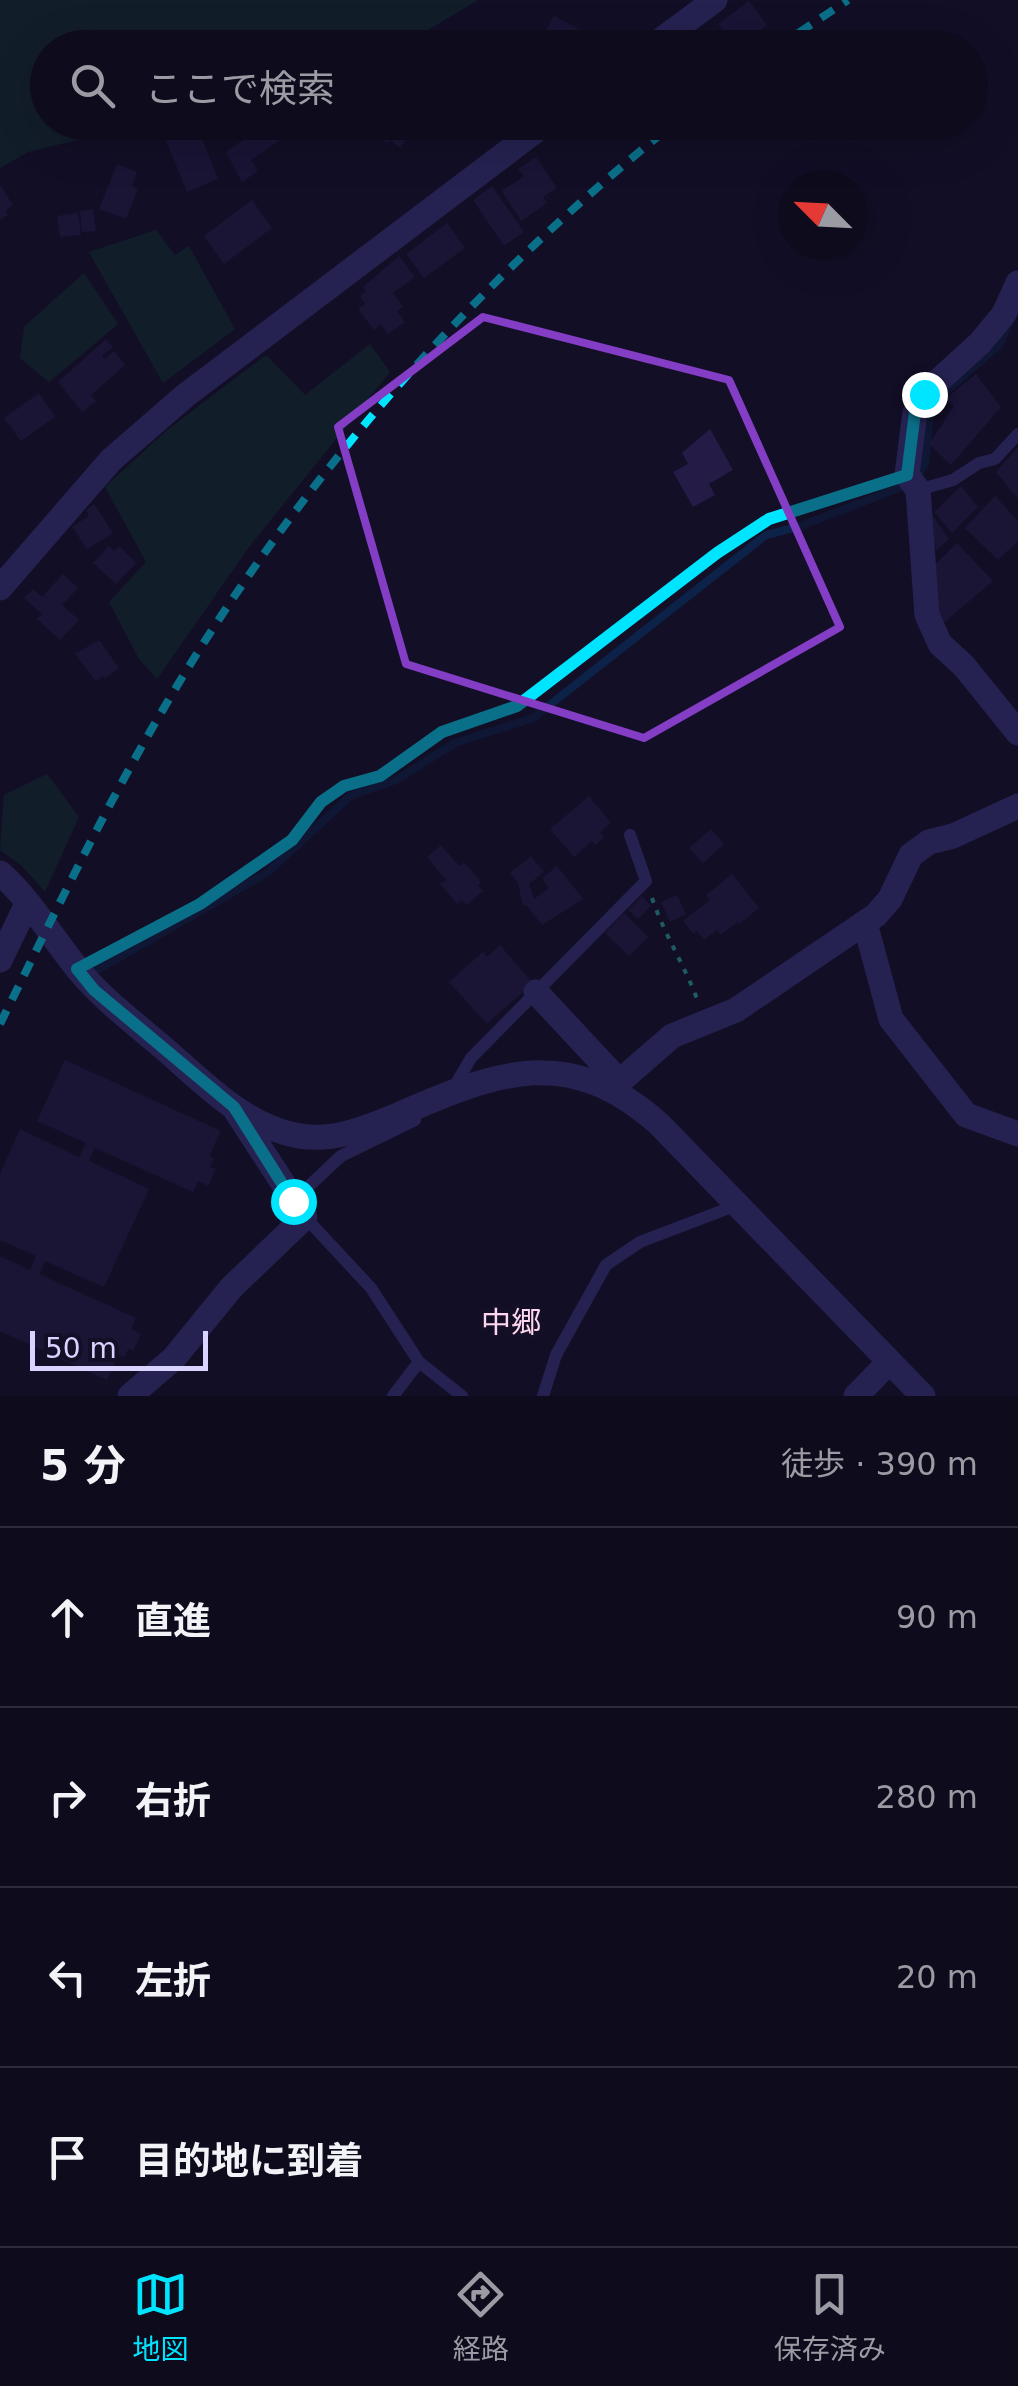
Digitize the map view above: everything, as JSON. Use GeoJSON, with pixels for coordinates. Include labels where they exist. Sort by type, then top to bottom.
{"type":"FeatureCollection","features":[{"type":"Feature","properties":{"kind":"street"},"geometry":{"type":"LineString","coordinates":[[675,30],[716,0]]}},
{"type":"Feature","properties":{"kind":"street"},"geometry":{"type":"LineString","coordinates":[[0,588],[112,460],[186,395],[523,140]]}},
{"type":"Feature","properties":{"kind":"street"},"geometry":{"type":"LineString","coordinates":[[1018,283],[1004,314],[980,343],[924,394],[915,412],[912,482],[927,615],[940,644],[964,666],[1018,733]]}},
{"type":"Feature","properties":{"kind":"street"},"geometry":{"type":"LineString","coordinates":[[615,1085],[672,1036],[736,1010],[865,922],[890,899],[911,856],[928,842],[954,836],[1018,806]]}},
{"type":"Feature","properties":{"kind":"street"},"geometry":{"type":"LineString","coordinates":[[0,873],[94,990],[234,1107],[290,1134],[334,1138],[496,1076],[544,1072],[615,1085]]}},
{"type":"Feature","properties":{"kind":"street"},"geometry":{"type":"LineString","coordinates":[[0,960],[27,904]]}},
{"type":"Feature","properties":{"kind":"street"},"geometry":{"type":"LineString","coordinates":[[865,922],[891,1019],[966,1115],[1018,1134]]}},
{"type":"Feature","properties":{"kind":"street"},"geometry":{"type":"LineString","coordinates":[[536,992],[615,1085],[659,1124],[923,1396]]}},
{"type":"Feature","properties":{"kind":"street"},"geometry":{"type":"LineString","coordinates":[[130,1396],[174,1358],[299,1209],[234,1107]]}},
{"type":"Feature","properties":{"kind":"street"},"geometry":{"type":"LineString","coordinates":[[856,1396],[889,1362]]}},
{"type":"Feature","properties":{"kind":"lane"},"geometry":{"type":"LineString","coordinates":[[912,482],[953,480],[979,463],[995,459],[1018,434]]}},
{"type":"Feature","properties":{"kind":"lane"},"geometry":{"type":"LineString","coordinates":[[462,1396],[419,1362],[371,1288],[299,1209],[341,1156],[430,1113],[453,1091],[471,1058],[646,881],[630,834]]}},
{"type":"Feature","properties":{"kind":"lane"},"geometry":{"type":"LineString","coordinates":[[543,1396],[556,1355],[606,1265],[640,1242],[737,1204]]}},
{"type":"Feature","properties":{"kind":"lane"},"geometry":{"type":"LineString","coordinates":[[393,1396],[419,1362]]}},
{"type":"Feature","properties":{"kind":"path"},"geometry":{"type":"LineString","coordinates":[[77,969],[200,904],[292,840],[321,802],[344,786],[380,776],[442,732],[517,706],[717,553],[769,519],[912,482]]}},
{"type":"Feature","properties":{"kind":"path"},"geometry":{"type":"LineString","coordinates":[[646,881],[663,930],[685,968],[705,1022]]}},
{"type":"Feature","properties":{"kind":"highlighted area"},"geometry":{"type":"Polygon","coordinates":[[[483,317],[729,380],[840,627],[644,738],[406,664],[338,427],[483,317]]]}},
{"type":"Feature","properties":{"kind":"green space"},"geometry":{"type":"Polygon","coordinates":[[[0,0],[478,0],[428,30],[30,30],[30,140],[77,140],[28,152],[0,168],[0,0]]]}},
{"type":"Feature","properties":{"kind":"green space"},"geometry":{"type":"Polygon","coordinates":[[[156,230],[175,255],[189,246],[235,329],[163,383],[89,252],[156,230]]]}},
{"type":"Feature","properties":{"kind":"green space"},"geometry":{"type":"Polygon","coordinates":[[[84,273],[118,324],[49,382],[20,358],[24,327],[84,273]]]}},
{"type":"Feature","properties":{"kind":"green space"},"geometry":{"type":"Polygon","coordinates":[[[370,344],[390,372],[249,547],[157,679],[139,659],[109,602],[146,562],[105,487],[166,431],[266,355],[305,395],[370,344]]]}},
{"type":"Feature","properties":{"kind":"green space"},"geometry":{"type":"Polygon","coordinates":[[[47,774],[79,817],[45,892],[21,865],[0,850],[4,795],[47,774]]]}},
{"type":"Feature","properties":{"kind":"building"},"geometry":{"type":"Polygon","coordinates":[[[749,1],[767,25],[760,30],[722,30],[718,24],[749,1]]]}},
{"type":"Feature","properties":{"kind":"building"},"geometry":{"type":"Polygon","coordinates":[[[554,16],[578,29],[577,30],[546,30],[554,16]]]}},
{"type":"Feature","properties":{"kind":"building"},"geometry":{"type":"Polygon","coordinates":[[[166,140],[203,140],[218,179],[187,192],[166,140]]]}},
{"type":"Feature","properties":{"kind":"building"},"geometry":{"type":"Polygon","coordinates":[[[243,140],[280,140],[251,160],[258,171],[242,182],[226,152],[243,140]]]}},
{"type":"Feature","properties":{"kind":"building"},"geometry":{"type":"Polygon","coordinates":[[[390,140],[406,140],[400,148],[390,140]]]}},
{"type":"Feature","properties":{"kind":"building"},"geometry":{"type":"Polygon","coordinates":[[[536,157],[557,188],[543,197],[547,203],[521,221],[502,191],[524,176],[518,169],[536,157]]]}},
{"type":"Feature","properties":{"kind":"building"},"geometry":{"type":"Polygon","coordinates":[[[117,164],[137,172],[132,186],[138,189],[126,219],[99,209],[117,164]]]}},
{"type":"Feature","properties":{"kind":"building"},"geometry":{"type":"Polygon","coordinates":[[[0,185],[13,205],[0,220],[0,185]]]}},
{"type":"Feature","properties":{"kind":"building"},"geometry":{"type":"Polygon","coordinates":[[[492,186],[524,232],[504,246],[473,200],[492,186]]]}},
{"type":"Feature","properties":{"kind":"building"},"geometry":{"type":"Polygon","coordinates":[[[252,200],[272,228],[224,264],[204,236],[252,200]]]}},
{"type":"Feature","properties":{"kind":"building"},"geometry":{"type":"Polygon","coordinates":[[[93,209],[96,231],[82,232],[80,211],[93,209]]]}},
{"type":"Feature","properties":{"kind":"building"},"geometry":{"type":"Polygon","coordinates":[[[78,213],[81,235],[60,237],[57,216],[78,213]]]}},
{"type":"Feature","properties":{"kind":"building"},"geometry":{"type":"Polygon","coordinates":[[[447,223],[465,248],[424,278],[406,254],[447,223]]]}},
{"type":"Feature","properties":{"kind":"building"},"geometry":{"type":"Polygon","coordinates":[[[399,256],[415,277],[393,293],[403,307],[397,311],[405,322],[388,334],[381,324],[374,330],[358,309],[365,304],[360,296],[366,291],[363,287],[399,256]]]}},
{"type":"Feature","properties":{"kind":"building"},"geometry":{"type":"Polygon","coordinates":[[[106,339],[113,347],[102,356],[104,359],[114,351],[125,365],[91,395],[96,401],[82,412],[58,382],[106,339]]]}},
{"type":"Feature","properties":{"kind":"building"},"geometry":{"type":"Polygon","coordinates":[[[976,374],[1001,407],[951,465],[929,444],[954,406],[945,399],[976,374]]]}},
{"type":"Feature","properties":{"kind":"building"},"geometry":{"type":"Polygon","coordinates":[[[39,393],[55,417],[21,441],[4,418],[39,393]]]}},
{"type":"Feature","properties":{"kind":"building"},"geometry":{"type":"Polygon","coordinates":[[[710,429],[733,470],[709,484],[715,495],[693,507],[673,472],[688,464],[682,453],[710,429]]]}},
{"type":"Feature","properties":{"kind":"building"},"geometry":{"type":"Polygon","coordinates":[[[1018,447],[1018,499],[996,472],[1018,447]]]}},
{"type":"Feature","properties":{"kind":"building"},"geometry":{"type":"Polygon","coordinates":[[[961,486],[978,507],[952,533],[934,512],[961,486]]]}},
{"type":"Feature","properties":{"kind":"building"},"geometry":{"type":"Polygon","coordinates":[[[995,496],[1018,521],[1018,541],[998,560],[965,528],[995,496]]]}},
{"type":"Feature","properties":{"kind":"building"},"geometry":{"type":"Polygon","coordinates":[[[94,504],[113,533],[87,549],[72,527],[89,516],[86,510],[94,504]]]}},
{"type":"Feature","properties":{"kind":"building"},"geometry":{"type":"Polygon","coordinates":[[[931,513],[949,539],[937,550],[924,519],[931,513]]]}},
{"type":"Feature","properties":{"kind":"building"},"geometry":{"type":"Polygon","coordinates":[[[957,543],[993,581],[940,626],[929,571],[957,543]]]}},
{"type":"Feature","properties":{"kind":"building"},"geometry":{"type":"Polygon","coordinates":[[[109,546],[114,551],[119,546],[136,563],[116,584],[93,563],[109,546]]]}},
{"type":"Feature","properties":{"kind":"building"},"geometry":{"type":"Polygon","coordinates":[[[63,574],[78,588],[62,605],[79,620],[60,640],[37,619],[42,614],[24,598],[33,589],[42,597],[63,574]]]}},
{"type":"Feature","properties":{"kind":"building"},"geometry":{"type":"Polygon","coordinates":[[[99,640],[119,668],[96,681],[75,654],[99,640]]]}},
{"type":"Feature","properties":{"kind":"building"},"geometry":{"type":"Polygon","coordinates":[[[589,796],[611,823],[600,832],[604,837],[595,845],[592,841],[574,857],[550,829],[589,796]]]}},
{"type":"Feature","properties":{"kind":"building"},"geometry":{"type":"Polygon","coordinates":[[[711,829],[724,844],[703,863],[689,848],[711,829]]]}},
{"type":"Feature","properties":{"kind":"building"},"geometry":{"type":"Polygon","coordinates":[[[441,845],[459,866],[464,862],[481,882],[478,885],[483,891],[467,905],[462,900],[457,904],[440,884],[446,880],[427,857],[441,845]]]}},
{"type":"Feature","properties":{"kind":"building"},"geometry":{"type":"Polygon","coordinates":[[[531,856],[544,872],[529,884],[534,899],[549,888],[542,878],[557,866],[583,899],[542,925],[523,906],[518,883],[510,873],[531,856]]]}},
{"type":"Feature","properties":{"kind":"building"},"geometry":{"type":"Polygon","coordinates":[[[732,874],[759,908],[721,935],[717,930],[704,940],[683,921],[710,900],[706,895],[732,874]]]}},
{"type":"Feature","properties":{"kind":"building"},"geometry":{"type":"Polygon","coordinates":[[[677,895],[686,914],[670,922],[661,902],[677,895]]]}},
{"type":"Feature","properties":{"kind":"building"},"geometry":{"type":"Polygon","coordinates":[[[642,896],[651,906],[638,919],[628,910],[642,896]]]}},
{"type":"Feature","properties":{"kind":"building"},"geometry":{"type":"Polygon","coordinates":[[[624,913],[648,937],[629,956],[605,933],[624,913]]]}},
{"type":"Feature","properties":{"kind":"building"},"geometry":{"type":"Polygon","coordinates":[[[500,945],[533,983],[487,1024],[449,982],[483,952],[487,957],[500,945]]]}},
{"type":"Feature","properties":{"kind":"building"},"geometry":{"type":"Polygon","coordinates":[[[65,1060],[221,1131],[209,1156],[214,1158],[210,1167],[216,1169],[208,1186],[198,1181],[193,1192],[95,1148],[89,1161],[149,1189],[104,1287],[45,1261],[39,1274],[136,1318],[131,1329],[141,1334],[133,1351],[129,1348],[124,1357],[119,1355],[107,1380],[0,1331],[0,1256],[30,1270],[36,1256],[0,1240],[0,1174],[20,1129],[79,1157],[86,1143],[37,1121],[65,1060]]]}},
{"type":"Feature","properties":{"kind":"waterway"},"geometry":{"type":"LineString","coordinates":[[945,392],[999,345],[1009,323]]}},
{"type":"Feature","properties":{"kind":"waterway"},"geometry":{"type":"LineString","coordinates":[[919,473],[925,464],[931,404]]}},
{"type":"Feature","properties":{"kind":"waterway"},"geometry":{"type":"LineString","coordinates":[[97,970],[268,872],[350,796],[396,780],[455,743],[533,718],[766,535],[798,527],[904,486]]}},
{"type":"Feature","properties":{"kind":"railway"},"geometry":{"type":"LineString","coordinates":[[803,30],[848,0]]}},
{"type":"Feature","properties":{"kind":"railway"},"geometry":{"type":"LineString","coordinates":[[0,1024],[145,740],[219,619],[274,539],[333,462],[461,317],[530,249],[655,140]]}},
{"type":"Feature","properties":{"kind":"district","name":"中郷"},"geometry":{"type":"Point","coordinates":[511,1322]}},
{"type":"Feature","properties":{"kind":"route"},"geometry":{"type":"LineString","coordinates":[[293,1201],[234,1107],[94,990],[77,969],[200,904],[292,840],[321,802],[344,786],[380,776],[442,732],[517,706],[717,553],[769,519],[907,475],[915,412],[924,394]]}}]}
